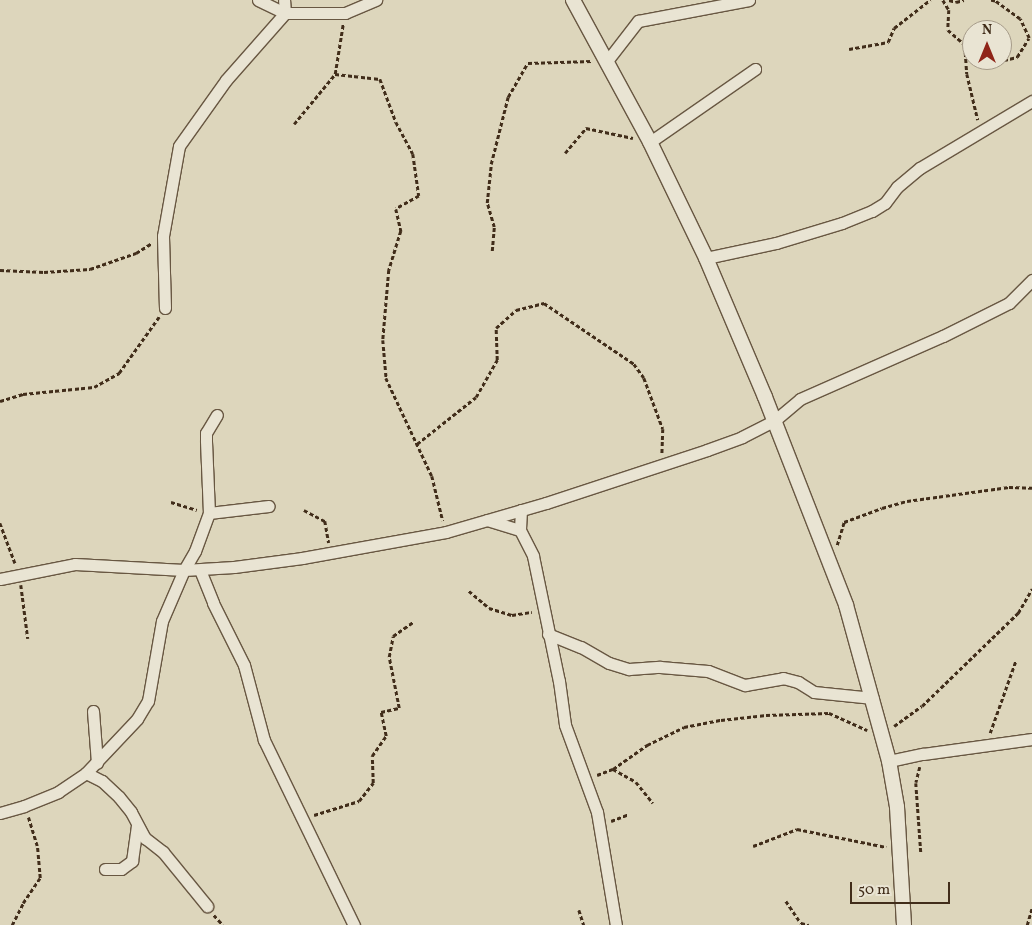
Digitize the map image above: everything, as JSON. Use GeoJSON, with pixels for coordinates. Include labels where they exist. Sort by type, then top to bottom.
{"type":"FeatureCollection","features":[{"type":"Feature","properties":{"kind":"street"},"geometry":{"type":"LineString","coordinates":[[258,0],[285,13],[345,13],[376,0]]}},
{"type":"Feature","properties":{"kind":"street"},"geometry":{"type":"LineString","coordinates":[[165,308],[164,236],[179,146],[226,80],[285,13],[284,0]]}},
{"type":"Feature","properties":{"kind":"street"},"geometry":{"type":"LineString","coordinates":[[573,0],[650,142],[706,258],[774,421],[846,605],[889,762],[897,807],[904,925]]}},
{"type":"Feature","properties":{"kind":"street"},"geometry":{"type":"LineString","coordinates":[[607,61],[638,21],[749,0]]}},
{"type":"Feature","properties":{"kind":"street"},"geometry":{"type":"LineString","coordinates":[[650,142],[755,69]]}},
{"type":"Feature","properties":{"kind":"street"},"geometry":{"type":"LineString","coordinates":[[706,258],[776,243],[842,223],[872,211],[885,203],[897,187],[920,168],[1032,101]]}},
{"type":"Feature","properties":{"kind":"street"},"geometry":{"type":"LineString","coordinates":[[0,579],[75,564],[184,570],[203,569],[302,558],[446,532],[521,510],[742,437],[774,421],[800,398],[943,336],[1008,303],[1032,280]]}},
{"type":"Feature","properties":{"kind":"street"},"geometry":{"type":"LineString","coordinates":[[0,813],[24,806],[58,792],[86,773],[125,733],[148,701],[162,622],[184,570],[195,551],[208,513],[206,432],[217,415]]}},
{"type":"Feature","properties":{"kind":"street"},"geometry":{"type":"LineString","coordinates":[[208,513],[269,506]]}},
{"type":"Feature","properties":{"kind":"street"},"geometry":{"type":"LineString","coordinates":[[521,510],[520,530],[533,556],[559,681],[565,725],[586,779],[596,812],[616,925]]}},
{"type":"Feature","properties":{"kind":"street"},"geometry":{"type":"LineString","coordinates":[[487,520],[520,530]]}},
{"type":"Feature","properties":{"kind":"street"},"geometry":{"type":"LineString","coordinates":[[195,551],[203,569],[213,602],[244,664],[264,740],[354,925]]}},
{"type":"Feature","properties":{"kind":"street"},"geometry":{"type":"LineString","coordinates":[[548,634],[581,647],[609,663],[628,669],[660,667],[708,670],[745,685],[783,678],[798,682],[814,692],[873,698]]}},
{"type":"Feature","properties":{"kind":"street"},"geometry":{"type":"LineString","coordinates":[[93,711],[97,763]]}},
{"type":"Feature","properties":{"kind":"street"},"geometry":{"type":"LineString","coordinates":[[889,762],[923,754],[1032,739]]}},
{"type":"Feature","properties":{"kind":"street"},"geometry":{"type":"LineString","coordinates":[[86,773],[102,781],[119,797],[131,812],[145,838],[162,852],[207,906]]}},
{"type":"Feature","properties":{"kind":"street"},"geometry":{"type":"LineString","coordinates":[[105,869],[121,869],[132,862],[137,826]]}},
{"type":"Feature","properties":{"kind":"path"},"geometry":{"type":"LineString","coordinates":[[849,50],[888,42],[894,28],[930,0]]}},
{"type":"Feature","properties":{"kind":"path"},"geometry":{"type":"LineString","coordinates":[[943,0],[949,10],[948,30],[962,43]]}},
{"type":"Feature","properties":{"kind":"path"},"geometry":{"type":"LineString","coordinates":[[949,0],[956,2],[964,0]]}},
{"type":"Feature","properties":{"kind":"path"},"geometry":{"type":"LineString","coordinates":[[990,0],[995,1],[1020,20],[1029,38],[1017,57],[1012,58]]}},
{"type":"Feature","properties":{"kind":"path"},"geometry":{"type":"LineString","coordinates":[[294,124],[336,74],[345,13]]}},
{"type":"Feature","properties":{"kind":"path"},"geometry":{"type":"LineString","coordinates":[[492,252],[494,227],[487,203],[491,164],[508,97],[528,63],[607,61]]}},
{"type":"Feature","properties":{"kind":"path"},"geometry":{"type":"LineString","coordinates":[[967,70],[981,131]]}},
{"type":"Feature","properties":{"kind":"path"},"geometry":{"type":"LineString","coordinates":[[336,74],[380,79],[396,122],[412,154],[419,196],[396,209],[401,230],[389,270],[382,340],[386,378],[432,476],[446,532]]}},
{"type":"Feature","properties":{"kind":"path"},"geometry":{"type":"LineString","coordinates":[[566,153],[586,128],[650,142]]}},
{"type":"Feature","properties":{"kind":"path"},"geometry":{"type":"LineString","coordinates":[[0,270],[44,272],[90,269],[136,253],[164,236]]}},
{"type":"Feature","properties":{"kind":"path"},"geometry":{"type":"LineString","coordinates":[[416,444],[476,397],[497,360],[496,328],[516,310],[544,303],[634,364],[644,378],[663,429],[662,464]]}},
{"type":"Feature","properties":{"kind":"path"},"geometry":{"type":"LineString","coordinates":[[0,401],[23,394],[94,387],[119,373],[165,308]]}},
{"type":"Feature","properties":{"kind":"path"},"geometry":{"type":"LineString","coordinates":[[831,564],[844,522],[907,501],[1009,488],[1032,488]]}},
{"type":"Feature","properties":{"kind":"path"},"geometry":{"type":"LineString","coordinates":[[170,502],[208,513]]}},
{"type":"Feature","properties":{"kind":"path"},"geometry":{"type":"LineString","coordinates":[[304,510],[325,521],[330,547]]}},
{"type":"Feature","properties":{"kind":"path"},"geometry":{"type":"LineString","coordinates":[[586,779],[613,768],[647,745],[684,727],[766,715],[829,713],[883,737],[922,706],[1018,613],[1032,589]]}},
{"type":"Feature","properties":{"kind":"path"},"geometry":{"type":"LineString","coordinates":[[469,591],[489,608],[512,615],[543,611]]}},
{"type":"Feature","properties":{"kind":"path"},"geometry":{"type":"LineString","coordinates":[[301,819],[359,801],[373,783],[372,756],[386,736],[381,712],[399,708],[389,657],[392,636],[413,622]]}},
{"type":"Feature","properties":{"kind":"path"},"geometry":{"type":"LineString","coordinates":[[984,746],[1016,660]]}},
{"type":"Feature","properties":{"kind":"path"},"geometry":{"type":"LineString","coordinates":[[921,853],[916,783],[923,754]]}},
{"type":"Feature","properties":{"kind":"path"},"geometry":{"type":"LineString","coordinates":[[613,768],[636,782],[653,802]]}},
{"type":"Feature","properties":{"kind":"path"},"geometry":{"type":"LineString","coordinates":[[12,925],[23,903],[40,878],[37,846],[24,806]]}},
{"type":"Feature","properties":{"kind":"path"},"geometry":{"type":"LineString","coordinates":[[598,826],[629,814]]}},
{"type":"Feature","properties":{"kind":"path"},"geometry":{"type":"LineString","coordinates":[[753,846],[797,829],[900,850]]}},
{"type":"Feature","properties":{"kind":"path"},"geometry":{"type":"LineString","coordinates":[[786,901],[801,923],[809,925]]}},
{"type":"Feature","properties":{"kind":"path"},"geometry":{"type":"LineString","coordinates":[[1027,925],[1032,907]]}},
{"type":"Feature","properties":{"kind":"path"},"geometry":{"type":"LineString","coordinates":[[578,910],[584,925]]}}]}
